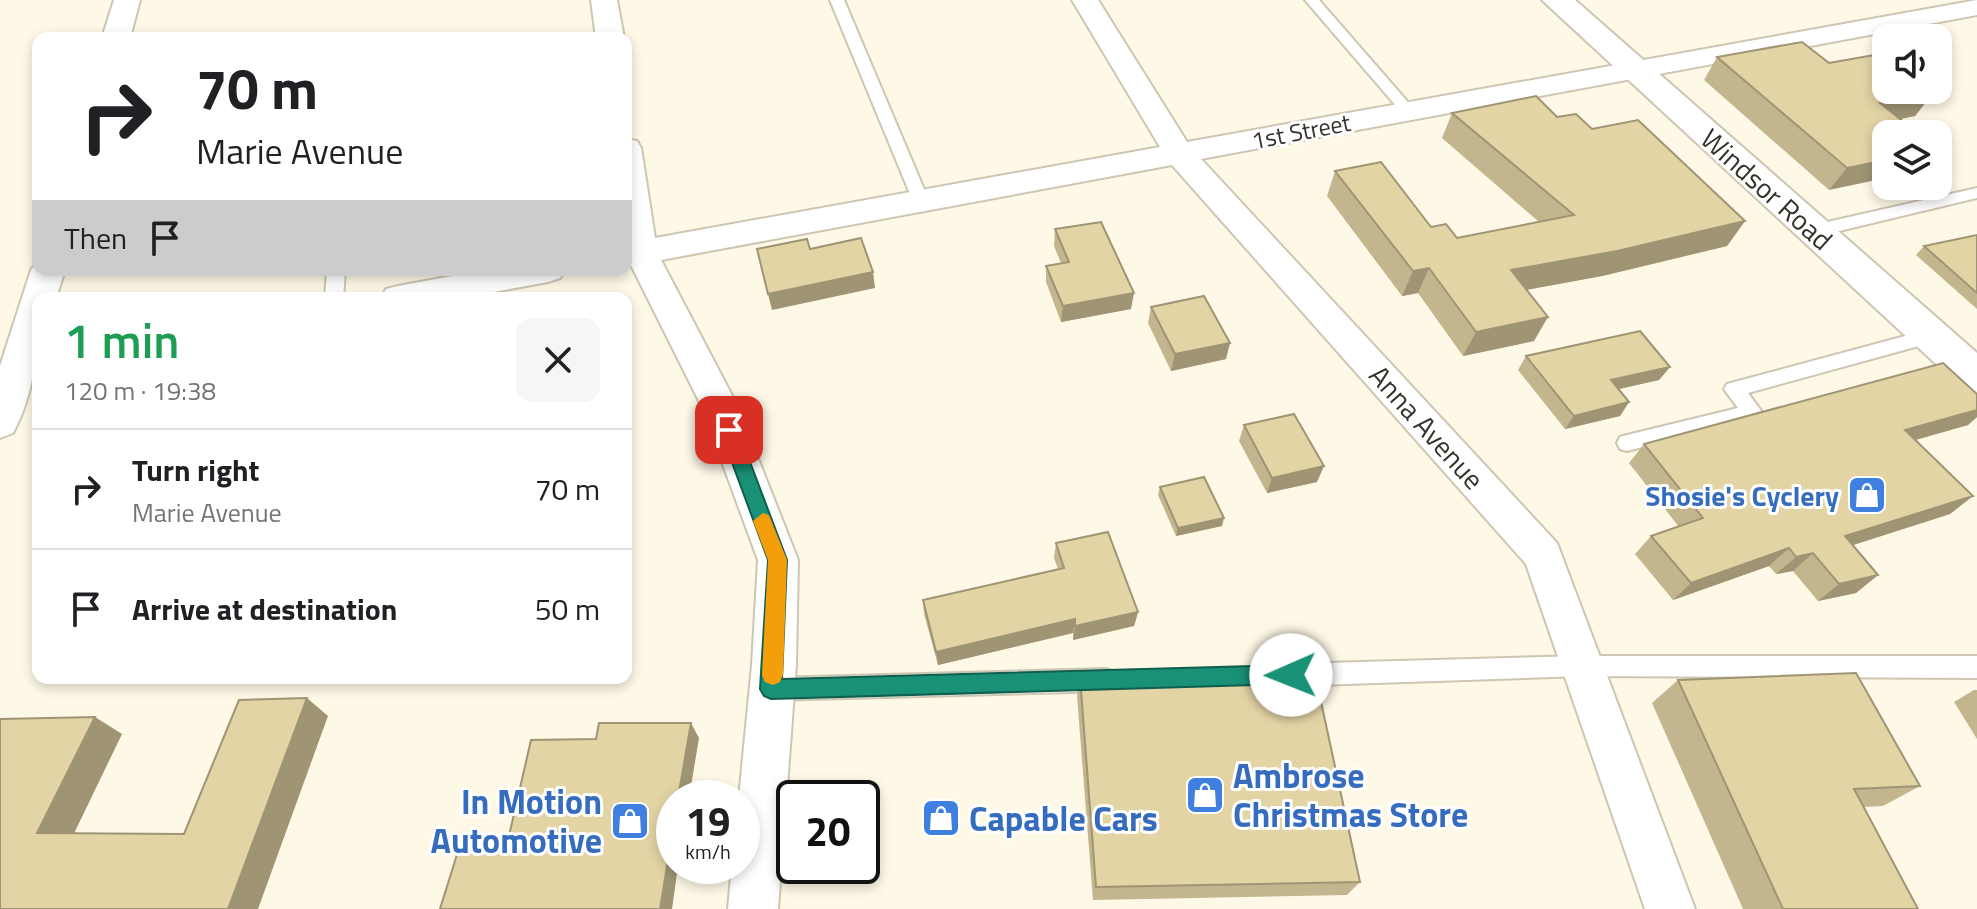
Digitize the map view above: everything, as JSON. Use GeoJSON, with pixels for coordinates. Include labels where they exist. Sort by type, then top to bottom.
{"type":"FeatureCollection","features":[{"type":"Feature","properties":{"kind":"street"},"geometry":{"type":"LineString","coordinates":[[118,32],[127,0]]}},
{"type":"Feature","properties":{"kind":"street"},"geometry":{"type":"LineString","coordinates":[[604,0],[609,32]]}},
{"type":"Feature","properties":{"kind":"street","name":"Anna Avenue"},"geometry":{"type":"LineString","coordinates":[[1085,0],[1179,154],[1543,555],[1670,909]]}},
{"type":"Feature","properties":{"kind":"street","name":"Windsor Road"},"geometry":{"type":"LineString","coordinates":[[1557,0],[1977,377]]}},
{"type":"Feature","properties":{"kind":"street","name":"1st Street"},"geometry":{"type":"LineString","coordinates":[[634,254],[1634,69],[1918,9],[1973,11]]}},
{"type":"Feature","properties":{"kind":"street"},"geometry":{"type":"LineString","coordinates":[[632,228],[634,254],[719,405],[778,560],[753,909]]}},
{"type":"Feature","properties":{"kind":"street"},"geometry":{"type":"LineString","coordinates":[[430,292],[516,276]]}},
{"type":"Feature","properties":{"kind":"street"},"geometry":{"type":"LineString","coordinates":[[0,423],[32,323]]}},
{"type":"Feature","properties":{"kind":"lane"},"geometry":{"type":"LineString","coordinates":[[837,0],[921,201]]}},
{"type":"Feature","properties":{"kind":"lane"},"geometry":{"type":"LineString","coordinates":[[1312,0],[1408,111]]}},
{"type":"Feature","properties":{"kind":"lane"},"geometry":{"type":"LineString","coordinates":[[1814,231],[1977,193]]}},
{"type":"Feature","properties":{"kind":"lane"},"geometry":{"type":"LineString","coordinates":[[1627,443],[1752,412],[1734,389],[1931,336]]}},
{"type":"Feature","properties":{"kind":"lane"},"geometry":{"type":"LineString","coordinates":[[1258,675],[1582,666],[1977,667]]}},
{"type":"Feature","properties":{"kind":"lane"},"geometry":{"type":"LineString","coordinates":[[771,689],[1132,679]]}},
{"type":"Feature","properties":{"kind":"building"},"geometry":{"type":"Polygon","coordinates":[[[1802,42],[1829,63],[1872,55],[1872,104],[1881,104],[1901,120],[1872,120],[1872,163],[1847,168],[1717,57],[1802,42]]]}},
{"type":"Feature","properties":{"kind":"building"},"geometry":{"type":"Polygon","coordinates":[[[1536,96],[1557,117],[1576,114],[1592,129],[1638,120],[1745,221],[1617,251],[1511,270],[1548,317],[1476,332],[1429,268],[1413,271],[1335,171],[1381,162],[1431,227],[1446,224],[1457,238],[1574,215],[1452,113],[1536,96]]]}},
{"type":"Feature","properties":{"kind":"building"},"geometry":{"type":"Polygon","coordinates":[[[1101,222],[1134,293],[1063,306],[1046,266],[1069,262],[1055,229],[1101,222]]]}},
{"type":"Feature","properties":{"kind":"building"},"geometry":{"type":"Polygon","coordinates":[[[1977,235],[1977,293],[1924,246],[1977,235]]]}},
{"type":"Feature","properties":{"kind":"building"},"geometry":{"type":"Polygon","coordinates":[[[861,238],[873,272],[768,294],[757,249],[807,239],[810,249],[861,238]]]}},
{"type":"Feature","properties":{"kind":"building"},"geometry":{"type":"Polygon","coordinates":[[[1204,296],[1230,343],[1175,354],[1151,307],[1204,296]]]}},
{"type":"Feature","properties":{"kind":"building"},"geometry":{"type":"Polygon","coordinates":[[[1640,331],[1670,367],[1611,380],[1629,402],[1574,416],[1526,356],[1640,331]]]}},
{"type":"Feature","properties":{"kind":"building"},"geometry":{"type":"Polygon","coordinates":[[[1943,363],[1977,394],[1977,410],[1905,430],[1973,496],[1845,536],[1878,575],[1839,584],[1813,553],[1796,557],[1789,548],[1691,583],[1651,536],[1703,518],[1644,444],[1943,363]]]}},
{"type":"Feature","properties":{"kind":"building"},"geometry":{"type":"Polygon","coordinates":[[[1294,414],[1324,466],[1272,478],[1244,425],[1294,414]]]}},
{"type":"Feature","properties":{"kind":"building"},"geometry":{"type":"Polygon","coordinates":[[[1204,477],[1224,518],[1178,528],[1160,487],[1204,477]]]}},
{"type":"Feature","properties":{"kind":"building"},"geometry":{"type":"Polygon","coordinates":[[[1108,532],[1138,612],[1075,626],[1075,619],[936,652],[923,600],[1064,568],[1056,543],[1108,532]]]}},
{"type":"Feature","properties":{"kind":"building"},"geometry":{"type":"Polygon","coordinates":[[[1856,673],[1920,786],[1854,789],[1918,909],[1783,909],[1678,680],[1856,673]]]}},
{"type":"Feature","properties":{"kind":"building","name":"Ambrose Christmas Store"},"geometry":{"type":"Polygon","coordinates":[[[1315,674],[1360,882],[1096,887],[1080,677],[1315,674]]]}},
{"type":"Feature","properties":{"kind":"building"},"geometry":{"type":"Polygon","coordinates":[[[307,698],[228,909],[0,909],[0,719],[95,717],[37,833],[184,834],[239,700],[307,698]]]}},
{"type":"Feature","properties":{"kind":"building"},"geometry":{"type":"Polygon","coordinates":[[[599,723],[691,723],[681,780],[656,780],[656,884],[664,884],[660,909],[440,909],[459,848],[506,849],[531,740],[596,739],[599,723]]]}},
{"type":"Feature","properties":{"kind":"slow traffic"},"geometry":{"type":"LineString","coordinates":[[763,521],[778,560],[773,675]]}},
{"type":"Feature","properties":{"kind":"place","name":"Shosie's Cyclery"},"geometry":{"type":"Point","coordinates":[1867,495]}},
{"type":"Feature","properties":{"kind":"place","name":"Ambrose Christmas Store"},"geometry":{"type":"Point","coordinates":[1205,795]}},
{"type":"Feature","properties":{"kind":"place","name":"Capable Cars"},"geometry":{"type":"Point","coordinates":[941,818]}},
{"type":"Feature","properties":{"kind":"place","name":"In Motion Automotive"},"geometry":{"type":"Point","coordinates":[630,821]}},
{"type":"Feature","properties":{"kind":"route"},"geometry":{"type":"LineString","coordinates":[[729,430],[778,560],[771,689],[1291,675]]}}]}
